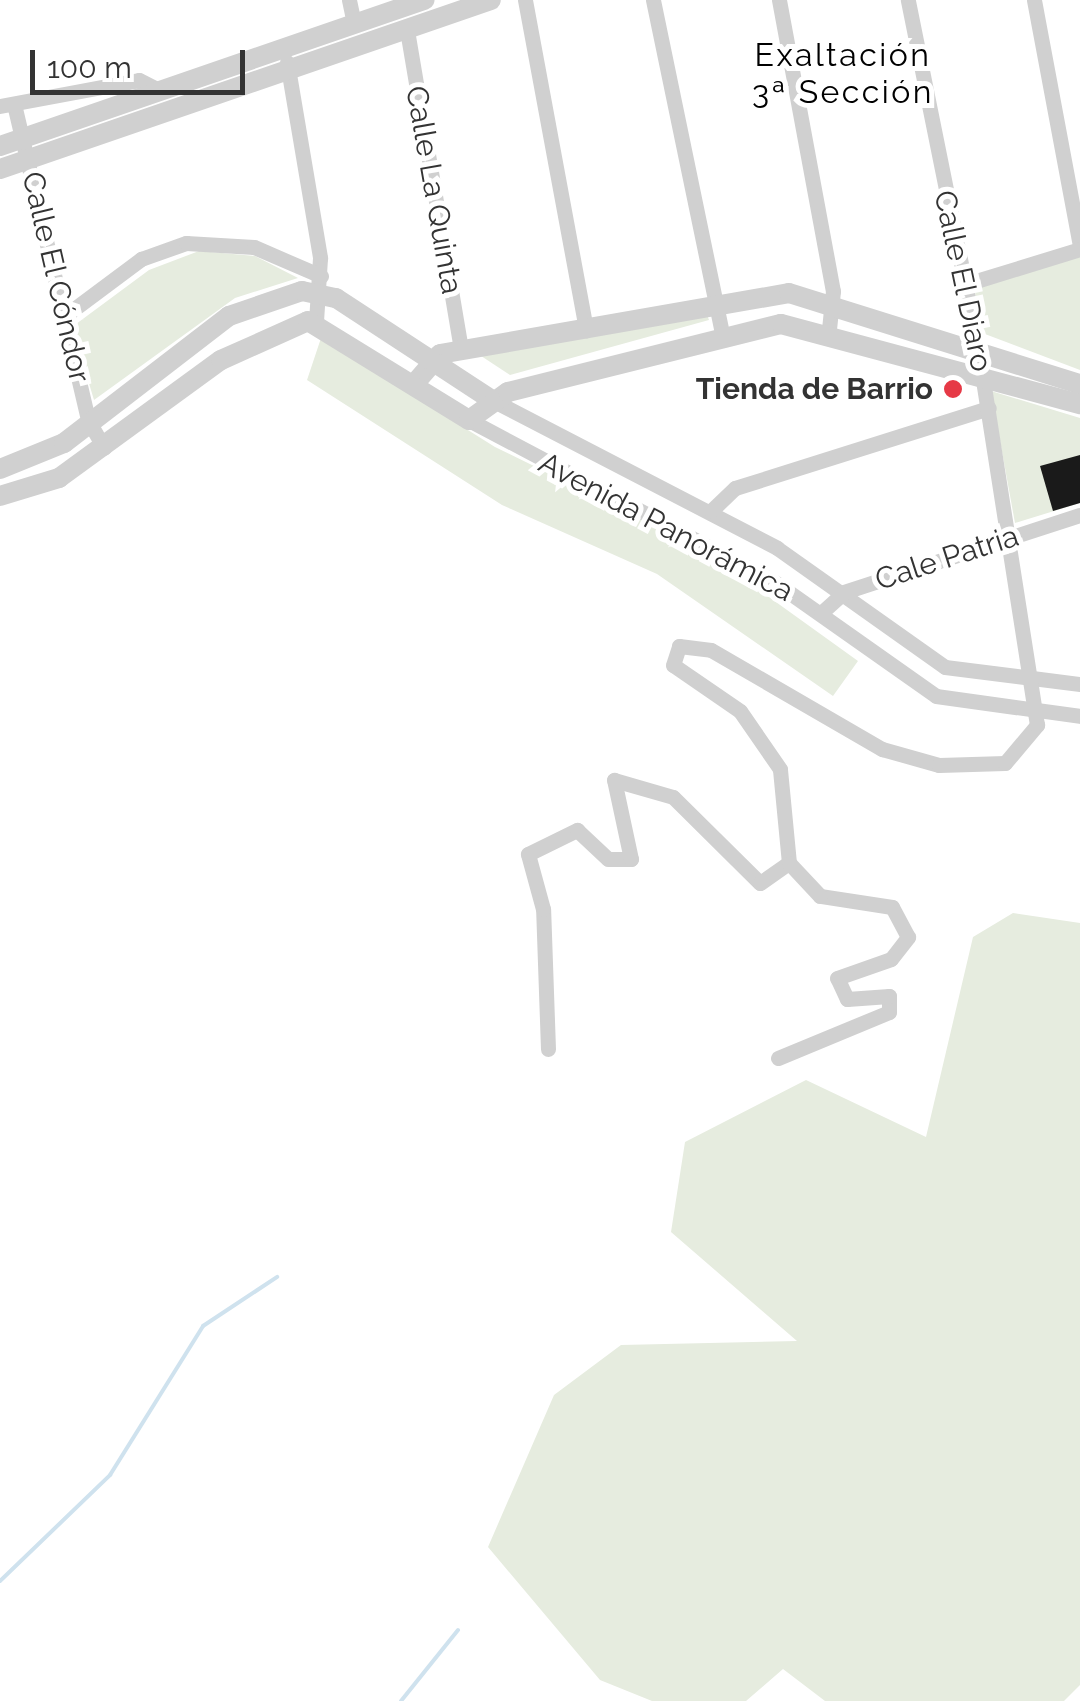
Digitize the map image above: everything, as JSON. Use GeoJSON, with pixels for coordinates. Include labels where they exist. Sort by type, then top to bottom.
{"type":"FeatureCollection","features":[{"type":"Feature","properties":{"kind":"street"},"geometry":{"type":"LineString","coordinates":[[349,0],[354,24]]}},
{"type":"Feature","properties":{"kind":"street"},"geometry":{"type":"LineString","coordinates":[[0,146],[425,0]]}},
{"type":"Feature","properties":{"kind":"street"},"geometry":{"type":"LineString","coordinates":[[0,169],[491,0]]}},
{"type":"Feature","properties":{"kind":"street"},"geometry":{"type":"LineString","coordinates":[[526,0],[586,330]]}},
{"type":"Feature","properties":{"kind":"street"},"geometry":{"type":"LineString","coordinates":[[653,0],[711,306],[723,339]]}},
{"type":"Feature","properties":{"kind":"street"},"geometry":{"type":"LineString","coordinates":[[779,0],[834,304],[829,330]]}},
{"type":"Feature","properties":{"kind":"street","name":"Calle El Diaro"},"geometry":{"type":"LineString","coordinates":[[908,0],[962,285],[981,363],[1040,711]]}},
{"type":"Feature","properties":{"kind":"street"},"geometry":{"type":"LineString","coordinates":[[962,285],[1080,247],[1034,0]]}},
{"type":"Feature","properties":{"kind":"street","name":"Calle La Quinta"},"geometry":{"type":"LineString","coordinates":[[407,30],[461,350]]}},
{"type":"Feature","properties":{"kind":"street"},"geometry":{"type":"LineString","coordinates":[[284,48],[321,285],[316,322]]}},
{"type":"Feature","properties":{"kind":"street"},"geometry":{"type":"LineString","coordinates":[[7,105],[139,80],[159,90]]}},
{"type":"Feature","properties":{"kind":"street","name":"Calle El Cóndor"},"geometry":{"type":"LineString","coordinates":[[7,105],[24,138],[89,422],[104,448]]}},
{"type":"Feature","properties":{"kind":"street"},"geometry":{"type":"LineString","coordinates":[[66,315],[141,259],[186,243],[254,246],[321,285],[492,400]]}},
{"type":"Feature","properties":{"kind":"street"},"geometry":{"type":"LineString","coordinates":[[0,469],[40,457],[229,316],[321,285]]}},
{"type":"Feature","properties":{"kind":"street"},"geometry":{"type":"LineString","coordinates":[[415,384],[433,359],[461,350],[586,330],[767,293],[834,304],[1080,404]]}},
{"type":"Feature","properties":{"kind":"street"},"geometry":{"type":"LineString","coordinates":[[0,496],[59,478],[252,341],[316,322],[470,420],[492,400],[781,324],[829,330],[1080,384]]}},
{"type":"Feature","properties":{"kind":"street","name":"Avenida Panorámica"},"geometry":{"type":"LineString","coordinates":[[492,400],[711,511],[844,592],[944,667],[1080,684]]}},
{"type":"Feature","properties":{"kind":"street"},"geometry":{"type":"LineString","coordinates":[[711,511],[736,488],[988,408]]}},
{"type":"Feature","properties":{"kind":"street","name":"Avenida Panorámica"},"geometry":{"type":"LineString","coordinates":[[470,420],[821,614],[936,696],[1080,716]]}},
{"type":"Feature","properties":{"kind":"street","name":"Cale Patria"},"geometry":{"type":"LineString","coordinates":[[821,614],[844,592],[1080,515]]}},
{"type":"Feature","properties":{"kind":"street"},"geometry":{"type":"LineString","coordinates":[[778,1058],[889,1012],[889,996],[847,1000],[837,978],[891,960],[908,937],[892,907],[820,896],[788,863],[780,770],[740,712],[673,665],[679,646],[711,650],[882,749],[939,765],[1006,763],[1040,711]]}},
{"type":"Feature","properties":{"kind":"street"},"geometry":{"type":"LineString","coordinates":[[548,1049],[543,908],[528,854],[576,830],[608,859],[631,859],[614,780],[673,796],[760,884],[788,863]]}},
{"type":"Feature","properties":{"kind":"shaded area"},"geometry":{"type":"Polygon","coordinates":[[[199,251],[255,256],[298,278],[235,298],[94,400],[72,327],[149,270],[199,251]]]}},
{"type":"Feature","properties":{"kind":"shaded area"},"geometry":{"type":"Polygon","coordinates":[[[1080,256],[1080,370],[977,331],[975,288],[1080,256]]]}},
{"type":"Feature","properties":{"kind":"shaded area"},"geometry":{"type":"Polygon","coordinates":[[[705,309],[709,320],[510,375],[472,350],[705,309]]]}},
{"type":"Feature","properties":{"kind":"shaded area"},"geometry":{"type":"Polygon","coordinates":[[[321,338],[495,447],[701,548],[858,661],[833,696],[657,574],[502,505],[307,380],[321,338]]]}},
{"type":"Feature","properties":{"kind":"shaded area"},"geometry":{"type":"Polygon","coordinates":[[[991,391],[1080,418],[1080,503],[1015,523],[991,391]]]}},
{"type":"Feature","properties":{"kind":"shaded area"},"geometry":{"type":"Polygon","coordinates":[[[1013,913],[1080,923],[1080,1685],[1064,1701],[825,1701],[783,1669],[746,1701],[652,1701],[600,1680],[488,1547],[554,1395],[621,1345],[797,1341],[671,1232],[685,1142],[806,1080],[926,1137],[973,937],[1013,913]]]}},
{"type":"Feature","properties":{"kind":"building"},"geometry":{"type":"Polygon","coordinates":[[[1080,455],[1080,503],[1053,511],[1040,466],[1080,455]]]}},
{"type":"Feature","properties":{"kind":"waterway"},"geometry":{"type":"LineString","coordinates":[[0,1581],[110,1475],[203,1326],[277,1277]]}},
{"type":"Feature","properties":{"kind":"waterway"},"geometry":{"type":"LineString","coordinates":[[401,1701],[458,1630]]}},
{"type":"Feature","properties":{"kind":"place","name":"Tienda de Barrio"},"geometry":{"type":"Point","coordinates":[953,389]}},
{"type":"Feature","properties":{"kind":"district","name":"Exaltación 3ª Sección"},"geometry":{"type":"Point","coordinates":[843,74]}}]}
